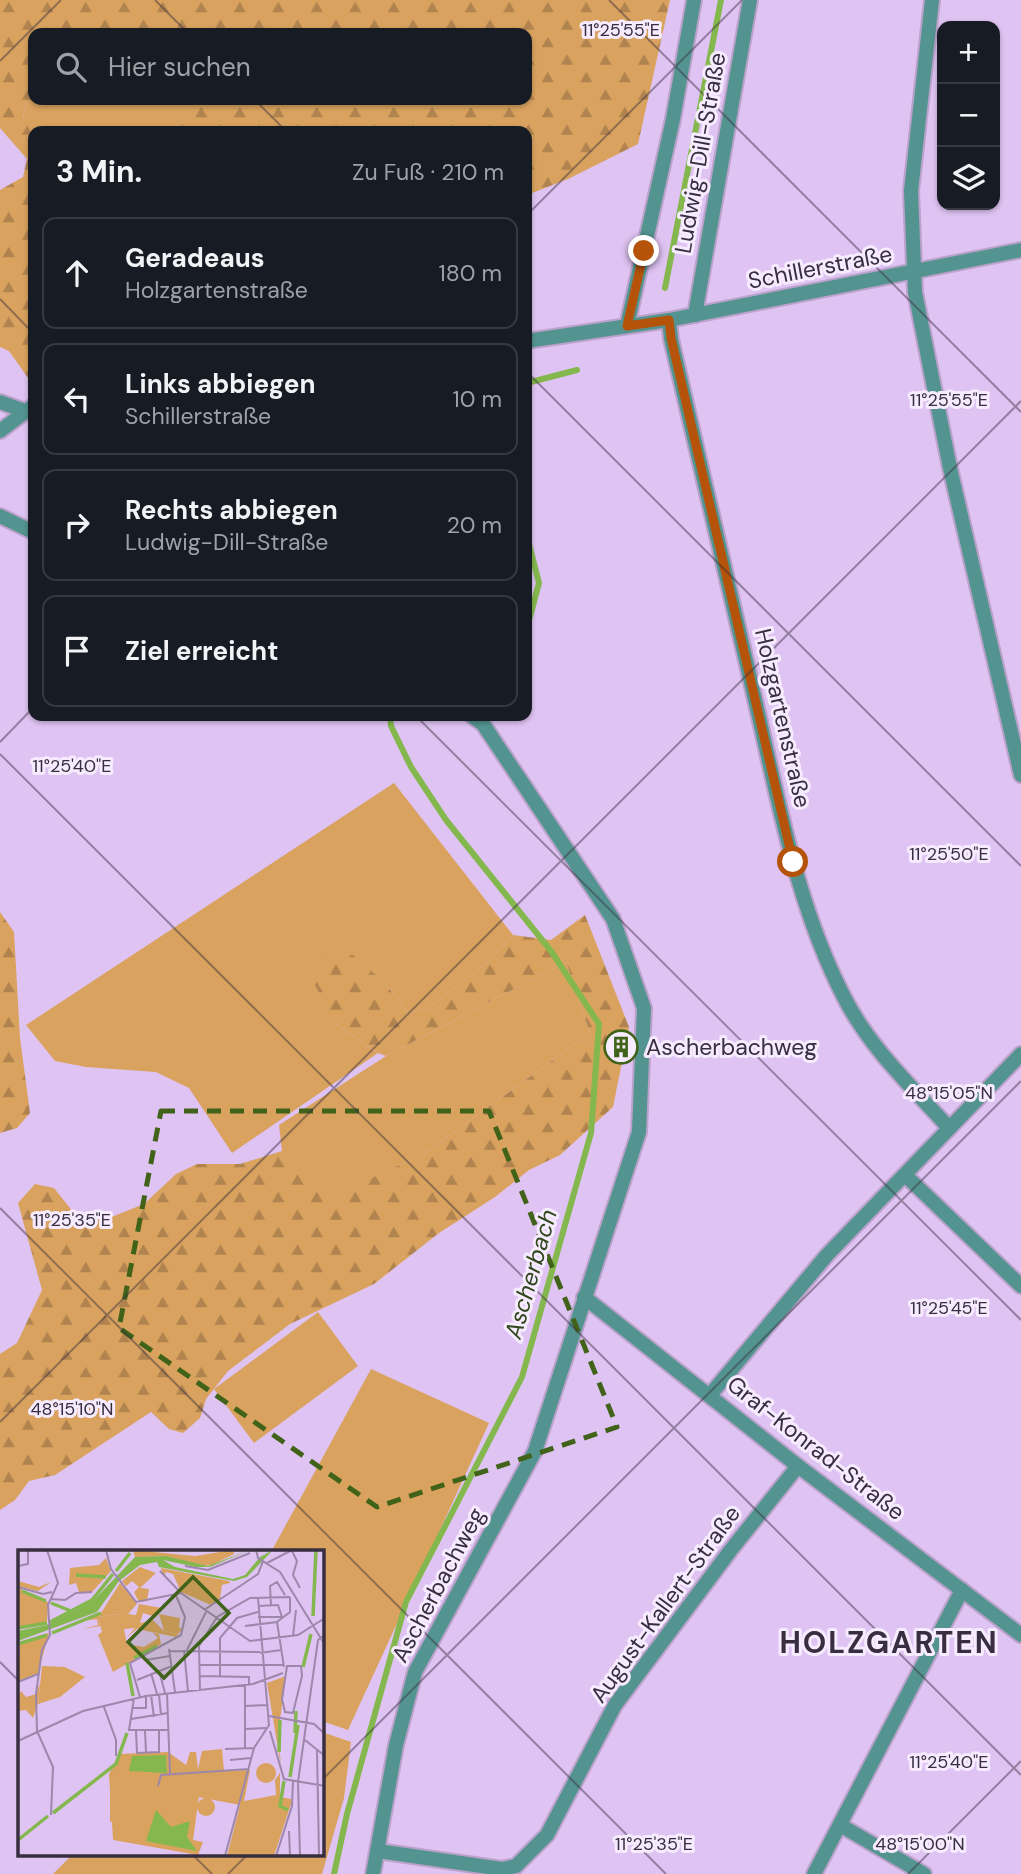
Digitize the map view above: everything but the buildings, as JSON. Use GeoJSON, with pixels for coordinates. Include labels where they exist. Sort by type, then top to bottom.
{"type":"FeatureCollection","features":[{"type":"Feature","properties":{"kind":"street","name":"Ludwig-Dill-Straße"},"geometry":{"type":"LineString","coordinates":[[627,326],[673,119],[694,0]]}},
{"type":"Feature","properties":{"kind":"street","name":"Ludwig-Dill-Straße"},"geometry":{"type":"LineString","coordinates":[[695,315],[750,0]]}},
{"type":"Feature","properties":{"kind":"street"},"geometry":{"type":"LineString","coordinates":[[932,0],[911,191],[915,292],[950,468],[1021,775]]}},
{"type":"Feature","properties":{"kind":"street","name":"Schillerstraße"},"geometry":{"type":"LineString","coordinates":[[627,326],[1021,250]]}},
{"type":"Feature","properties":{"kind":"street","name":"Holzgartenstraße"},"geometry":{"type":"LineString","coordinates":[[669,320],[709,509],[793,862],[815,929],[844,997],[866,1034],[949,1128]]}},
{"type":"Feature","properties":{"kind":"street"},"geometry":{"type":"LineString","coordinates":[[532,340],[627,326]]}},
{"type":"Feature","properties":{"kind":"street"},"geometry":{"type":"LineString","coordinates":[[0,402],[28,409]]}},
{"type":"Feature","properties":{"kind":"street"},"geometry":{"type":"LineString","coordinates":[[0,431],[28,410]]}},
{"type":"Feature","properties":{"kind":"street"},"geometry":{"type":"LineString","coordinates":[[0,516],[28,530]]}},
{"type":"Feature","properties":{"kind":"street","name":"Ascherbachweg"},"geometry":{"type":"LineString","coordinates":[[373,1874],[396,1745],[415,1672],[535,1451],[639,1132],[643,1008],[613,919],[479,721]]}},
{"type":"Feature","properties":{"kind":"street"},"geometry":{"type":"LineString","coordinates":[[710,1395],[827,1255],[1021,1055]]}},
{"type":"Feature","properties":{"kind":"street"},"geometry":{"type":"LineString","coordinates":[[905,1175],[1021,1286]]}},
{"type":"Feature","properties":{"kind":"street","name":"Graf-Konrad-Straße"},"geometry":{"type":"LineString","coordinates":[[584,1297],[799,1466],[1021,1635]]}},
{"type":"Feature","properties":{"kind":"street","name":"August-Kallert-Straße"},"geometry":{"type":"LineString","coordinates":[[378,1851],[515,1870],[547,1835],[615,1705],[730,1551],[799,1466]]}},
{"type":"Feature","properties":{"kind":"street"},"geometry":{"type":"LineString","coordinates":[[814,1874],[962,1590]]}},
{"type":"Feature","properties":{"kind":"street"},"geometry":{"type":"LineString","coordinates":[[840,1825],[924,1874]]}},
{"type":"Feature","properties":{"kind":"highlighted area"},"geometry":{"type":"Polygon","coordinates":[[[161,1111],[489,1111],[617,1427],[377,1507],[119,1328],[161,1111]]]}},
{"type":"Feature","properties":{"kind":"green space"},"geometry":{"type":"Polygon","coordinates":[[[0,0],[670,0],[638,144],[568,179],[532,193],[532,126],[173,126],[193,114],[185,105],[532,105],[532,28],[28,28],[28,103],[23,117],[28,126],[28,378],[9,351],[0,347],[0,190],[23,177],[27,159],[0,128],[0,0]]]}},
{"type":"Feature","properties":{"kind":"green space"},"geometry":{"type":"Polygon","coordinates":[[[26,104],[185,105],[194,114],[174,126],[28,127],[23,118],[26,104]]]}},
{"type":"Feature","properties":{"kind":"green space"},"geometry":{"type":"Polygon","coordinates":[[[394,783],[513,935],[491,959],[429,1008],[408,1013],[385,983],[336,1024],[378,1053],[232,1153],[189,1088],[156,1072],[86,1067],[55,1061],[26,1025],[394,783]]]}},
{"type":"Feature","properties":{"kind":"green space"},"geometry":{"type":"Polygon","coordinates":[[[0,912],[14,932],[20,1038],[30,1113],[17,1128],[0,1133],[0,912]]]}},
{"type":"Feature","properties":{"kind":"green space"},"geometry":{"type":"Polygon","coordinates":[[[585,915],[629,1027],[613,1107],[560,1155],[529,1170],[495,1197],[439,1233],[374,1284],[290,1324],[228,1371],[206,1399],[200,1418],[183,1433],[169,1429],[151,1412],[55,1475],[29,1481],[15,1500],[0,1510],[0,1354],[17,1343],[42,1290],[18,1203],[35,1184],[54,1188],[81,1222],[114,1216],[144,1204],[176,1174],[197,1164],[240,1164],[282,1151],[311,1188],[338,1194],[425,1153],[590,1033],[566,962],[386,1056],[336,1024],[308,972],[325,954],[353,955],[385,983],[408,1013],[429,1008],[491,959],[513,935],[551,940],[585,915]]]}},
{"type":"Feature","properties":{"kind":"green space"},"geometry":{"type":"Polygon","coordinates":[[[566,962],[590,1033],[425,1153],[338,1195],[311,1189],[282,1151],[279,1125],[386,1056],[566,962]]]}},
{"type":"Feature","properties":{"kind":"green space"},"geometry":{"type":"Polygon","coordinates":[[[318,1312],[358,1366],[254,1443],[214,1389],[318,1312]]]}},
{"type":"Feature","properties":{"kind":"green space"},"geometry":{"type":"Polygon","coordinates":[[[371,1369],[489,1423],[348,1730],[324,1722],[324,1550],[272,1550],[371,1369]]]}},
{"type":"Feature","properties":{"kind":"green space"},"geometry":{"type":"Polygon","coordinates":[[[324,1733],[351,1742],[344,1798],[322,1874],[53,1874],[71,1856],[324,1856],[324,1733]]]}},
{"type":"Feature","properties":{"kind":"waterway"},"geometry":{"type":"LineString","coordinates":[[665,288],[721,0]]}},
{"type":"Feature","properties":{"kind":"waterway","name":"Ascherbach"},"geometry":{"type":"LineString","coordinates":[[532,382],[577,370]]}},
{"type":"Feature","properties":{"kind":"waterway"},"geometry":{"type":"LineString","coordinates":[[532,556],[539,583],[532,609]]}},
{"type":"Feature","properties":{"kind":"waterway","name":"Ascherbach"},"geometry":{"type":"LineString","coordinates":[[334,1874],[347,1814],[406,1602],[522,1377],[591,1133],[599,1024],[551,951],[446,820],[411,767],[390,721]]}},
{"type":"Feature","properties":{"kind":"place","name":"Ascherbachweg"},"geometry":{"type":"Point","coordinates":[621,1047]}},
{"type":"Feature","properties":{"kind":"district","name":"HOLZGARTEN"},"geometry":{"type":"Point","coordinates":[889,1643]}},
{"type":"Feature","properties":{"kind":"route"},"geometry":{"type":"LineString","coordinates":[[644,251],[627,326],[669,320],[712,521],[793,862]]}}]}
